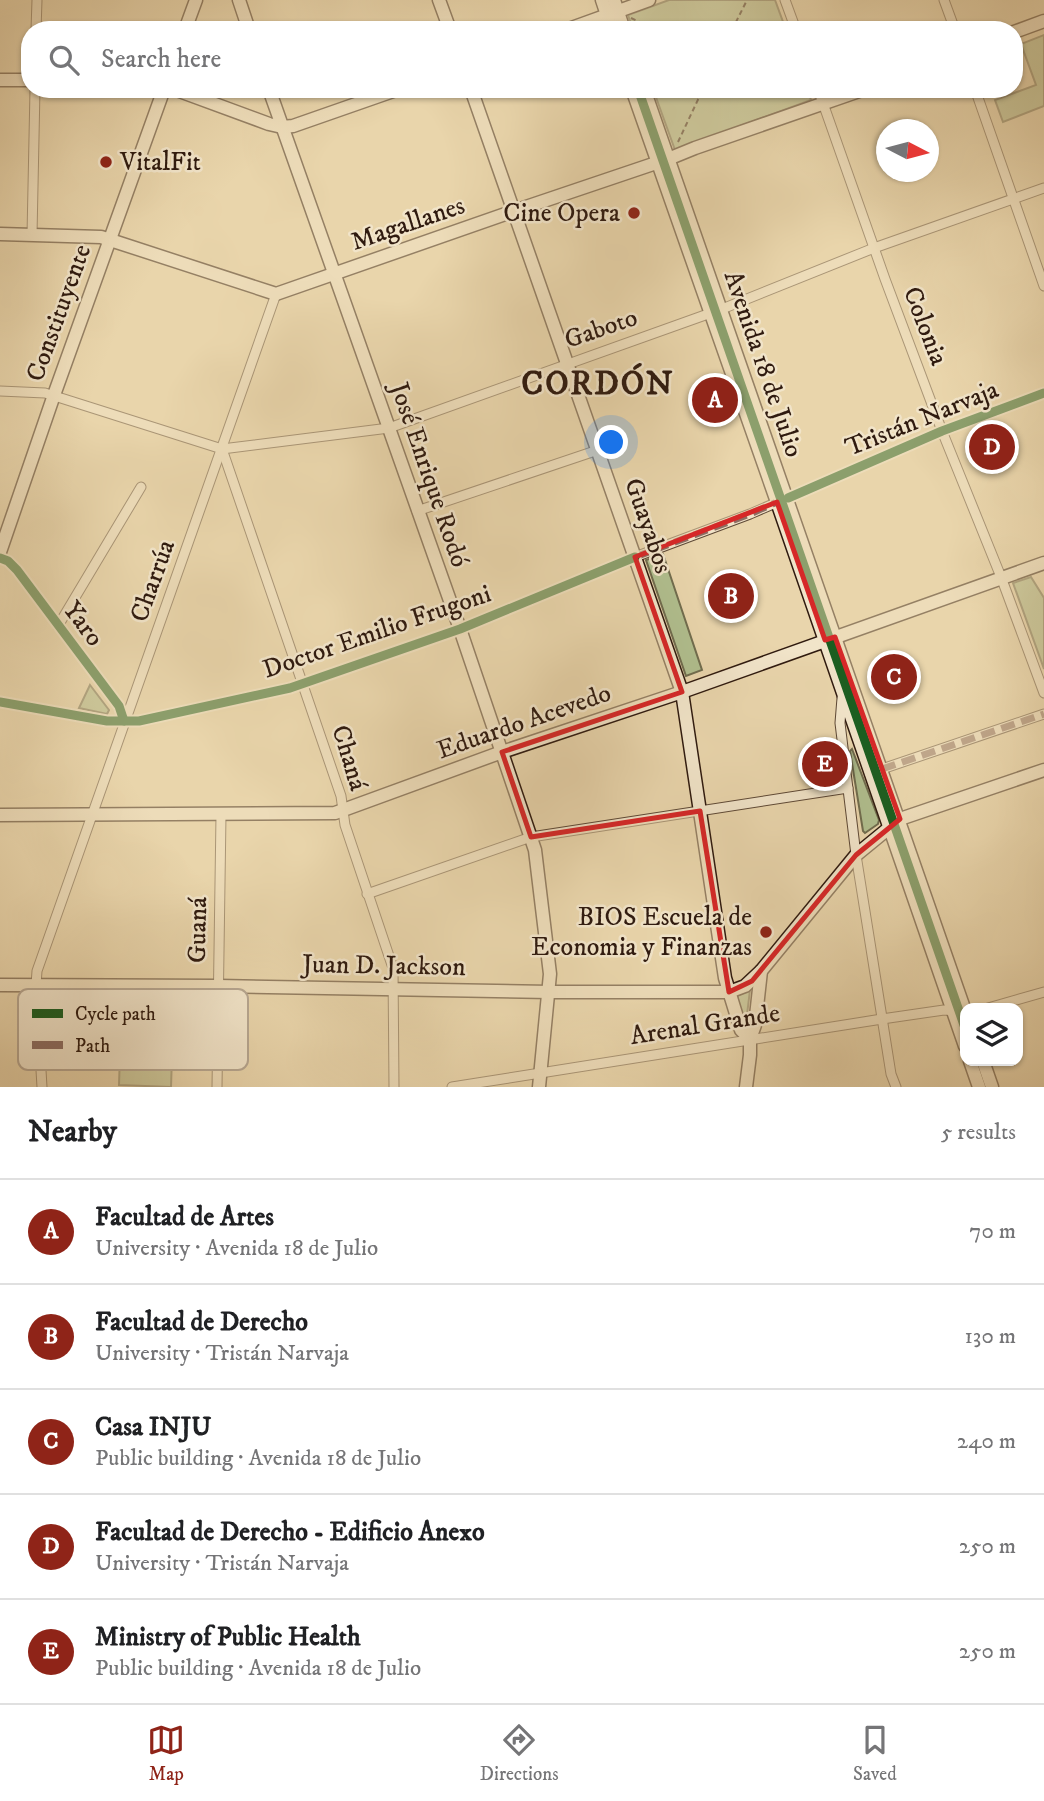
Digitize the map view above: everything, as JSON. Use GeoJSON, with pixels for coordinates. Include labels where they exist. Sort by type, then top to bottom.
{"type":"FeatureCollection","features":[{"type":"Feature","properties":{"kind":"street"},"geometry":{"type":"LineString","coordinates":[[36,21],[37,0]]}},
{"type":"Feature","properties":{"kind":"street"},"geometry":{"type":"LineString","coordinates":[[189,21],[195,0]]}},
{"type":"Feature","properties":{"kind":"street"},"geometry":{"type":"LineString","coordinates":[[239,0],[246,21]]}},
{"type":"Feature","properties":{"kind":"street"},"geometry":{"type":"LineString","coordinates":[[439,0],[447,21]]}},
{"type":"Feature","properties":{"kind":"street"},"geometry":{"type":"LineString","coordinates":[[602,0],[613,9]]}},
{"type":"Feature","properties":{"kind":"street"},"geometry":{"type":"LineString","coordinates":[[586,21],[613,9],[649,0]]}},
{"type":"Feature","properties":{"kind":"street"},"geometry":{"type":"LineString","coordinates":[[785,0],[793,21]]}},
{"type":"Feature","properties":{"kind":"street"},"geometry":{"type":"LineString","coordinates":[[944,0],[952,21]]}},
{"type":"Feature","properties":{"kind":"street"},"geometry":{"type":"LineString","coordinates":[[1023,29],[1044,21]]}},
{"type":"Feature","properties":{"kind":"street"},"geometry":{"type":"LineString","coordinates":[[0,80],[21,80]]}},
{"type":"Feature","properties":{"kind":"street"},"geometry":{"type":"LineString","coordinates":[[32,235],[35,98]]}},
{"type":"Feature","properties":{"kind":"street","name":"Constituyente"},"geometry":{"type":"LineString","coordinates":[[0,552],[161,98]]}},
{"type":"Feature","properties":{"kind":"street"},"geometry":{"type":"LineString","coordinates":[[198,98],[282,127],[293,126],[373,98]]}},
{"type":"Feature","properties":{"kind":"street","name":"José Enrique Rodó"},"geometry":{"type":"LineString","coordinates":[[272,98],[460,629],[535,850],[550,974],[540,1080]]}},
{"type":"Feature","properties":{"kind":"street","name":"Guayabos"},"geometry":{"type":"LineString","coordinates":[[474,98],[682,692],[729,992],[741,1030],[750,1039]]}},
{"type":"Feature","properties":{"kind":"street","name":"Avenida 18 de Julio"},"geometry":{"type":"LineString","coordinates":[[636,98],[662,161],[716,311],[830,638],[882,769],[895,823]]}},
{"type":"Feature","properties":{"kind":"street","name":"Avenida 18 de Julio"},"geometry":{"type":"LineString","coordinates":[[647,98],[662,161]]}},
{"type":"Feature","properties":{"kind":"street","name":"Colonia"},"geometry":{"type":"LineString","coordinates":[[821,98],[942,431],[1044,693]]}},
{"type":"Feature","properties":{"kind":"street","name":"Magallanes"},"geometry":{"type":"LineString","coordinates":[[276,294],[842,98]]}},
{"type":"Feature","properties":{"kind":"street"},"geometry":{"type":"LineString","coordinates":[[978,98],[1044,286]]}},
{"type":"Feature","properties":{"kind":"street","name":"Gaboto"},"geometry":{"type":"LineString","coordinates":[[0,391],[54,395],[222,449],[389,428],[716,311],[874,248],[1044,188]]}},
{"type":"Feature","properties":{"kind":"street"},"geometry":{"type":"LineString","coordinates":[[0,234],[93,236],[276,294]]}},
{"type":"Feature","properties":{"kind":"street","name":"Charrúa"},"geometry":{"type":"LineString","coordinates":[[36,989],[37,971],[276,294]]}},
{"type":"Feature","properties":{"kind":"street","name":"Tristán Narvaja"},"geometry":{"type":"LineString","coordinates":[[635,557],[750,514],[942,431],[1044,393]]}},
{"type":"Feature","properties":{"kind":"street","name":"Chaná"},"geometry":{"type":"LineString","coordinates":[[222,449],[341,796],[345,825],[393,968],[394,1087]]}},
{"type":"Feature","properties":{"kind":"street"},"geometry":{"type":"LineString","coordinates":[[417,511],[598,450]]}},
{"type":"Feature","properties":{"kind":"street"},"geometry":{"type":"LineString","coordinates":[[58,626],[141,487]]}},
{"type":"Feature","properties":{"kind":"street","name":"Doctor Emilio Frugoni"},"geometry":{"type":"LineString","coordinates":[[0,702],[124,722],[139,721],[303,684],[460,629],[635,557]]}},
{"type":"Feature","properties":{"kind":"street","name":"Yaro"},"geometry":{"type":"LineString","coordinates":[[0,558],[8,561],[17,570],[120,706],[124,722]]}},
{"type":"Feature","properties":{"kind":"street","name":"Eduardo Acevedo"},"geometry":{"type":"LineString","coordinates":[[0,815],[328,814],[342,811],[502,752],[682,692],[1044,563]]}},
{"type":"Feature","properties":{"kind":"street","name":"Avenida 18 de Julio"},"geometry":{"type":"LineString","coordinates":[[830,638],[843,692],[895,823],[960,1008]]}},
{"type":"Feature","properties":{"kind":"street","name":"Avenida 18 de Julio"},"geometry":{"type":"LineString","coordinates":[[843,692],[840,723],[856,855],[891,1073],[896,1087]]}},
{"type":"Feature","properties":{"kind":"street"},"geometry":{"type":"LineString","coordinates":[[882,769],[1044,714]]}},
{"type":"Feature","properties":{"kind":"street"},"geometry":{"type":"LineString","coordinates":[[729,992],[745,986],[761,971],[856,855],[895,823],[1044,770]]}},
{"type":"Feature","properties":{"kind":"street"},"geometry":{"type":"LineString","coordinates":[[368,894],[531,837],[848,788]]}},
{"type":"Feature","properties":{"kind":"street","name":"Guaná"},"geometry":{"type":"LineString","coordinates":[[219,989],[221,815]]}},
{"type":"Feature","properties":{"kind":"street"},"geometry":{"type":"LineString","coordinates":[[746,1087],[750,1039],[755,1025],[761,971]]}},
{"type":"Feature","properties":{"kind":"street","name":"Juan D. Jackson"},"geometry":{"type":"LineString","coordinates":[[0,985],[729,992]]}},
{"type":"Feature","properties":{"kind":"street"},"geometry":{"type":"LineString","coordinates":[[1006,1003],[1044,992]]}},
{"type":"Feature","properties":{"kind":"street","name":"Arenal Grande"},"geometry":{"type":"LineString","coordinates":[[452,1087],[540,1080],[750,1039],[944,1010],[960,1011]]}},
{"type":"Feature","properties":{"kind":"street"},"geometry":{"type":"LineString","coordinates":[[972,1066],[979,1087]]}},
{"type":"Feature","properties":{"kind":"street"},"geometry":{"type":"LineString","coordinates":[[985,1066],[992,1087]]}},
{"type":"Feature","properties":{"kind":"path"},"geometry":{"type":"LineString","coordinates":[[736,21],[747,0]]}},
{"type":"Feature","properties":{"kind":"path"},"geometry":{"type":"LineString","coordinates":[[613,9],[638,21]]}},
{"type":"Feature","properties":{"kind":"path"},"geometry":{"type":"LineString","coordinates":[[662,161],[698,98]]}},
{"type":"Feature","properties":{"kind":"highlighted area"},"geometry":{"type":"Polygon","coordinates":[[[777,502],[825,640],[835,637],[900,819],[856,855],[752,981],[729,992],[700,811],[531,837],[502,752],[682,692],[635,557],[777,502]]]}},
{"type":"Feature","properties":{"kind":"green space"},"geometry":{"type":"Polygon","coordinates":[[[669,0],[775,0],[783,21],[630,21],[628,15],[669,0]]]}},
{"type":"Feature","properties":{"kind":"green space"},"geometry":{"type":"Polygon","coordinates":[[[1044,35],[1044,106],[1003,122],[995,100],[1023,98],[1023,90],[1036,85],[1023,43],[1044,35]]]}},
{"type":"Feature","properties":{"kind":"green space"},"geometry":{"type":"Polygon","coordinates":[[[656,98],[810,98],[811,100],[675,150],[656,98]]]}},
{"type":"Feature","properties":{"kind":"green space"},"geometry":{"type":"Polygon","coordinates":[[[663,554],[702,670],[686,676],[646,560],[663,554]]]}},
{"type":"Feature","properties":{"kind":"green space"},"geometry":{"type":"Polygon","coordinates":[[[1031,577],[1044,598],[1044,669],[1013,583],[1031,577]]]}},
{"type":"Feature","properties":{"kind":"green space"},"geometry":{"type":"Polygon","coordinates":[[[90,685],[109,710],[107,714],[79,708],[90,685]]]}},
{"type":"Feature","properties":{"kind":"green space"},"geometry":{"type":"Polygon","coordinates":[[[852,749],[879,820],[878,824],[865,833],[850,751],[852,749]]]}},
{"type":"Feature","properties":{"kind":"green space"},"geometry":{"type":"Polygon","coordinates":[[[750,990],[746,1023],[744,1024],[737,996],[750,990]]]}},
{"type":"Feature","properties":{"kind":"green space"},"geometry":{"type":"Polygon","coordinates":[[[119,1070],[172,1070],[171,1087],[119,1085],[119,1070]]]}},
{"type":"Feature","properties":{"kind":"marked path"},"geometry":{"type":"LineString","coordinates":[[635,557],[777,502]]}},
{"type":"Feature","properties":{"kind":"marked path"},"geometry":{"type":"LineString","coordinates":[[882,769],[1044,714]]}},
{"type":"Feature","properties":{"kind":"cycle path"},"geometry":{"type":"LineString","coordinates":[[641,98],[960,1014]]}},
{"type":"Feature","properties":{"kind":"cycle path"},"geometry":{"type":"LineString","coordinates":[[788,498],[942,431],[1044,393]]}},
{"type":"Feature","properties":{"kind":"cycle path"},"geometry":{"type":"LineString","coordinates":[[0,702],[107,721],[139,721],[290,688],[460,629],[635,557]]}},
{"type":"Feature","properties":{"kind":"cycle path"},"geometry":{"type":"LineString","coordinates":[[0,558],[8,561],[17,570],[119,706],[124,721]]}},
{"type":"Feature","properties":{"kind":"place","name":"VitalFit"},"geometry":{"type":"Point","coordinates":[106,162]}},
{"type":"Feature","properties":{"kind":"place","name":"Cine Opera"},"geometry":{"type":"Point","coordinates":[634,213]}},
{"type":"Feature","properties":{"kind":"place","name":"Facultad de Artes"},"geometry":{"type":"Point","coordinates":[715,400]}},
{"type":"Feature","properties":{"kind":"place","name":"Facultad de Derecho - Edificio Anexo"},"geometry":{"type":"Point","coordinates":[992,447]}},
{"type":"Feature","properties":{"kind":"place","name":"Facultad de Derecho"},"geometry":{"type":"Point","coordinates":[731,596]}},
{"type":"Feature","properties":{"kind":"place","name":"Casa INJU"},"geometry":{"type":"Point","coordinates":[894,677]}},
{"type":"Feature","properties":{"kind":"place","name":"Ministry of Public Health"},"geometry":{"type":"Point","coordinates":[825,764]}},
{"type":"Feature","properties":{"kind":"place","name":"BIOS Escuela de Economia y Finanzas"},"geometry":{"type":"Point","coordinates":[766,932]}},
{"type":"Feature","properties":{"kind":"district","name":"CORDÓN"},"geometry":{"type":"Point","coordinates":[598,384]}}]}
